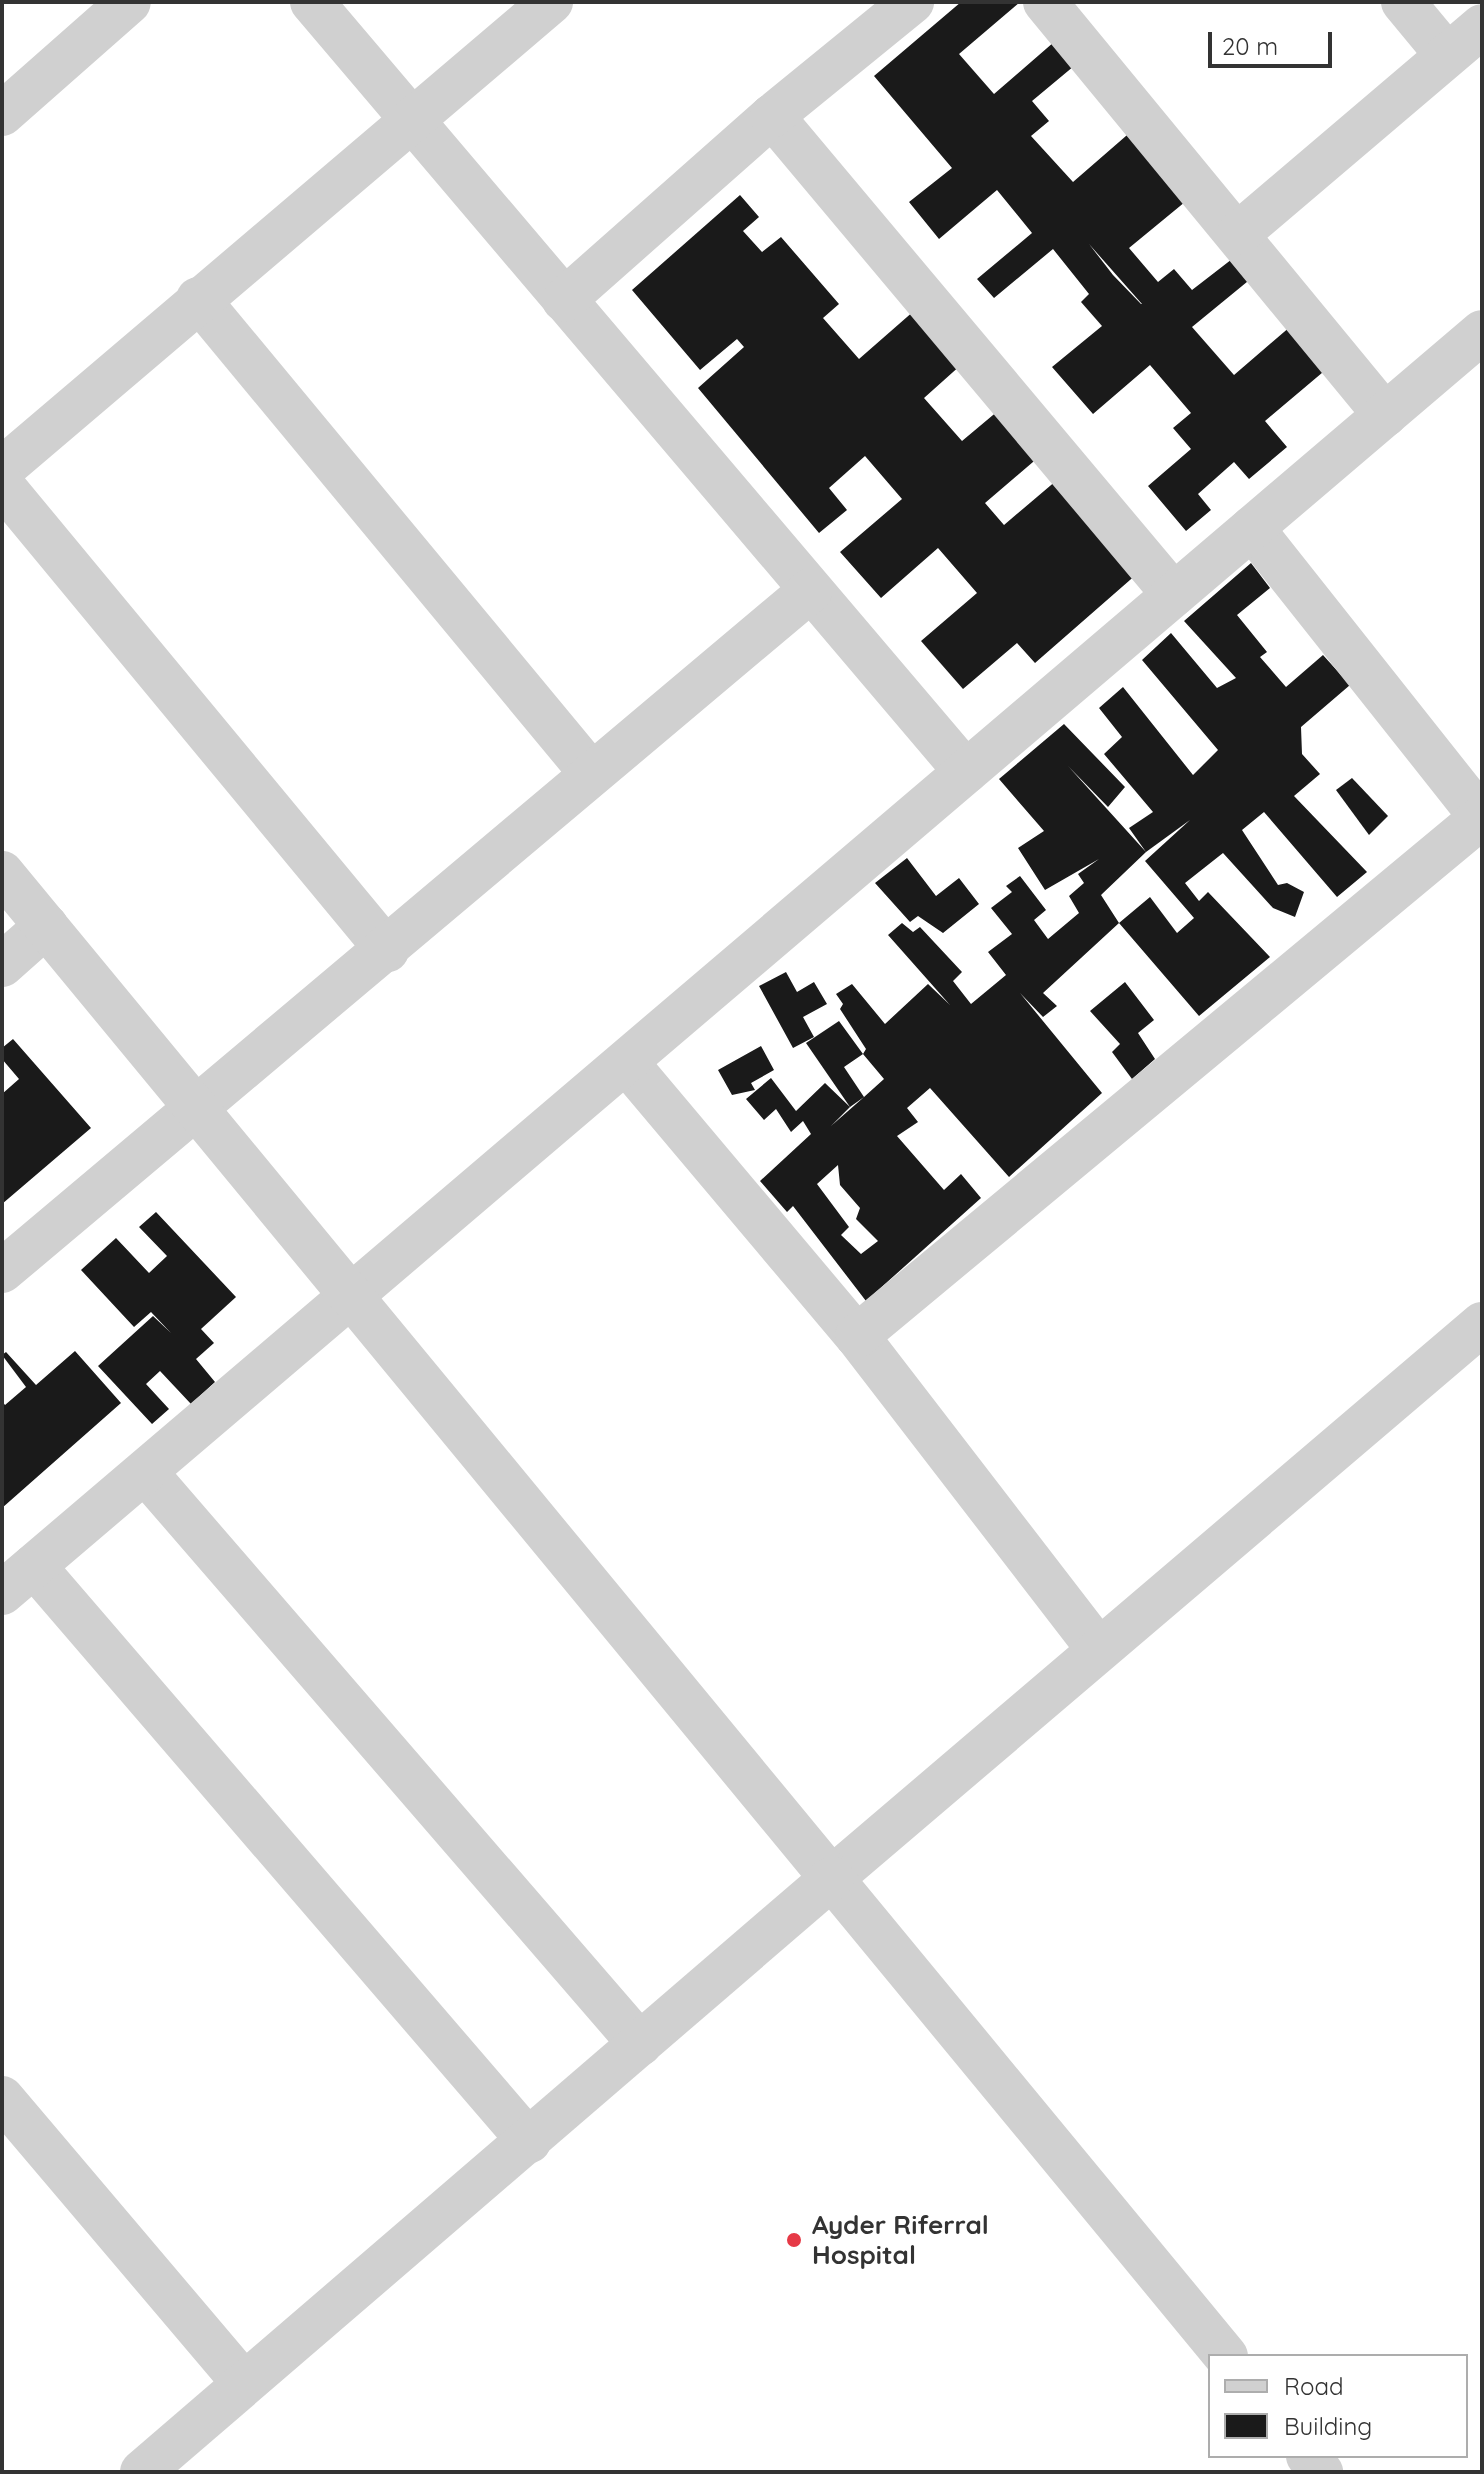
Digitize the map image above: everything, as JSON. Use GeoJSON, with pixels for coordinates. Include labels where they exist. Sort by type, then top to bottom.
{"type":"FeatureCollection","features":[{"type":"Feature","properties":{"kind":"street"},"geometry":{"type":"LineString","coordinates":[[2,114],[129,2]]}},
{"type":"Feature","properties":{"kind":"street"},"geometry":{"type":"LineString","coordinates":[[312,2],[966,772]]}},
{"type":"Feature","properties":{"kind":"street"},"geometry":{"type":"LineString","coordinates":[[2,469],[198,299],[551,2]]}},
{"type":"Feature","properties":{"kind":"street"},"geometry":{"type":"LineString","coordinates":[[564,300],[772,116],[912,2]]}},
{"type":"Feature","properties":{"kind":"street"},"geometry":{"type":"LineString","coordinates":[[1045,2],[1239,233],[1385,415]]}},
{"type":"Feature","properties":{"kind":"street"},"geometry":{"type":"LineString","coordinates":[[1403,2],[1447,55]]}},
{"type":"Feature","properties":{"kind":"street"},"geometry":{"type":"LineString","coordinates":[[1239,233],[1482,26]]}},
{"type":"Feature","properties":{"kind":"street"},"geometry":{"type":"LineString","coordinates":[[772,116],[1174,595]]}},
{"type":"Feature","properties":{"kind":"street"},"geometry":{"type":"LineString","coordinates":[[198,299],[591,773]]}},
{"type":"Feature","properties":{"kind":"street"},"geometry":{"type":"LineString","coordinates":[[529,2141],[18,1580],[1482,332]]}},
{"type":"Feature","properties":{"kind":"street"},"geometry":{"type":"LineString","coordinates":[[2,485],[387,950]]}},
{"type":"Feature","properties":{"kind":"street"},"geometry":{"type":"LineString","coordinates":[[857,1336],[1482,818],[1252,528]]}},
{"type":"Feature","properties":{"kind":"street"},"geometry":{"type":"LineString","coordinates":[[2,1271],[811,590]]}},
{"type":"Feature","properties":{"kind":"street"},"geometry":{"type":"LineString","coordinates":[[2,873],[1224,2354]]}},
{"type":"Feature","properties":{"kind":"street"},"geometry":{"type":"LineString","coordinates":[[2,965],[46,926]]}},
{"type":"Feature","properties":{"kind":"street"},"geometry":{"type":"LineString","coordinates":[[626,1062],[857,1336],[1097,1648]]}},
{"type":"Feature","properties":{"kind":"street"},"geometry":{"type":"LineString","coordinates":[[142,2472],[1097,1648],[1482,1324]]}},
{"type":"Feature","properties":{"kind":"street"},"geometry":{"type":"LineString","coordinates":[[146,1473],[640,2044]]}},
{"type":"Feature","properties":{"kind":"street"},"geometry":{"type":"LineString","coordinates":[[2,2098],[244,2383]]}},
{"type":"Feature","properties":{"kind":"building"},"geometry":{"type":"Polygon","coordinates":[[[961,2],[1020,2],[959,54],[994,94],[1054,42],[1074,66],[1032,101],[1049,121],[1031,136],[1073,182],[1134,129],[1191,197],[1129,248],[1158,282],[1174,269],[1192,290],[1236,256],[1253,277],[1192,327],[1234,375],[1291,326],[1329,367],[1265,421],[1287,447],[1249,479],[1234,462],[1198,494],[1211,510],[1186,531],[1148,486],[1191,449],[1173,428],[1191,413],[1150,365],[1093,414],[1052,367],[1102,326],[1081,302],[1089,294],[1053,249],[994,298],[977,279],[1032,233],[997,190],[939,239],[909,202],[952,168],[874,76],[961,2]],[[1089,244],[1113,275],[1142,304],[1089,244]]]}},
{"type":"Feature","properties":{"kind":"building"},"geometry":{"type":"Polygon","coordinates":[[[740,195],[759,217],[743,231],[762,252],[781,237],[839,304],[823,318],[859,359],[915,310],[962,364],[924,398],[962,441],[999,410],[1040,456],[985,503],[1004,525],[1057,480],[1138,573],[1035,663],[1017,643],[963,689],[921,641],[977,593],[938,548],[881,598],[840,552],[902,499],[865,456],[829,488],[847,510],[819,533],[698,388],[744,347],[737,339],[700,370],[632,290],[740,195]]]}},
{"type":"Feature","properties":{"kind":"building"},"geometry":{"type":"Polygon","coordinates":[[[1251,563],[1270,588],[1237,615],[1267,652],[1260,657],[1286,687],[1323,655],[1350,685],[1301,727],[1302,754],[1320,774],[1294,796],[1367,872],[1337,897],[1264,812],[1242,830],[1278,885],[1287,883],[1304,892],[1295,917],[1273,908],[1223,853],[1185,883],[1199,901],[1208,892],[1270,957],[1199,1016],[1119,923],[1150,897],[1177,933],[1194,918],[1145,861],[1190,820],[1146,852],[1129,828],[1153,812],[1104,754],[1122,737],[1099,708],[1123,687],[1193,775],[1218,750],[1142,660],[1171,633],[1217,688],[1236,678],[1184,621],[1251,563]]]}},
{"type":"Feature","properties":{"kind":"building"},"geometry":{"type":"Polygon","coordinates":[[[1064,724],[1125,787],[1108,807],[1068,766],[1146,852],[1101,895],[1119,923],[1043,993],[1057,1006],[1043,1017],[1020,993],[1102,1093],[1009,1177],[930,1088],[907,1108],[918,1122],[897,1136],[944,1190],[961,1174],[981,1198],[866,1301],[793,1206],[787,1212],[760,1181],[811,1134],[803,1121],[791,1132],[776,1109],[764,1120],[746,1099],[771,1078],[796,1111],[825,1083],[850,1107],[831,1126],[884,1079],[863,1054],[866,1049],[840,1009],[843,1004],[836,994],[852,984],[885,1024],[928,984],[950,1005],[888,935],[902,923],[913,932],[920,927],[962,972],[953,981],[971,1004],[1006,975],[988,952],[1012,934],[991,908],[1012,892],[1006,886],[1020,876],[1046,910],[1034,920],[1048,939],[1079,913],[1069,896],[1084,883],[1078,874],[1099,859],[1045,890],[1018,848],[1044,831],[999,779],[1064,724]],[[838,1165],[817,1184],[849,1227],[841,1235],[861,1254],[878,1241],[856,1219],[860,1208],[840,1185],[838,1165]]]}},
{"type":"Feature","properties":{"kind":"building"},"geometry":{"type":"Polygon","coordinates":[[[1352,778],[1388,816],[1369,835],[1336,790],[1352,778]]]}},
{"type":"Feature","properties":{"kind":"building"},"geometry":{"type":"Polygon","coordinates":[[[907,858],[936,896],[959,878],[979,904],[943,933],[918,916],[910,922],[875,883],[907,858]]]}},
{"type":"Feature","properties":{"kind":"building"},"geometry":{"type":"Polygon","coordinates":[[[786,972],[797,992],[814,982],[827,1004],[803,1017],[814,1037],[793,1048],[759,986],[786,972]]]}},
{"type":"Feature","properties":{"kind":"building"},"geometry":{"type":"Polygon","coordinates":[[[1125,982],[1154,1020],[1138,1033],[1155,1059],[1132,1079],[1112,1052],[1120,1044],[1090,1011],[1125,982]]]}},
{"type":"Feature","properties":{"kind":"building"},"geometry":{"type":"Polygon","coordinates":[[[839,1021],[863,1054],[844,1067],[864,1097],[850,1107],[806,1043],[839,1021]]]}},
{"type":"Feature","properties":{"kind":"building"},"geometry":{"type":"Polygon","coordinates":[[[13,1039],[91,1128],[2,1204],[2,1094],[19,1079],[2,1059],[2,1048],[13,1039]]]}},
{"type":"Feature","properties":{"kind":"building"},"geometry":{"type":"Polygon","coordinates":[[[761,1046],[774,1070],[751,1083],[755,1090],[732,1095],[718,1070],[761,1046]]]}},
{"type":"Feature","properties":{"kind":"building"},"geometry":{"type":"Polygon","coordinates":[[[156,1212],[236,1297],[201,1329],[214,1343],[196,1359],[215,1382],[191,1404],[160,1371],[146,1384],[169,1409],[152,1424],[98,1366],[153,1316],[171,1333],[151,1312],[134,1327],[81,1270],[116,1238],[149,1273],[167,1256],[139,1227],[156,1212]]]}},
{"type":"Feature","properties":{"kind":"building"},"geometry":{"type":"Polygon","coordinates":[[[75,1351],[121,1403],[2,1508],[2,1401],[5,1405],[26,1387],[2,1355],[6,1352],[36,1385],[75,1351]]]}},
{"type":"Feature","properties":{"kind":"place","name":"Ayder Riferral Hospital"},"geometry":{"type":"Point","coordinates":[794,2240]}}]}
